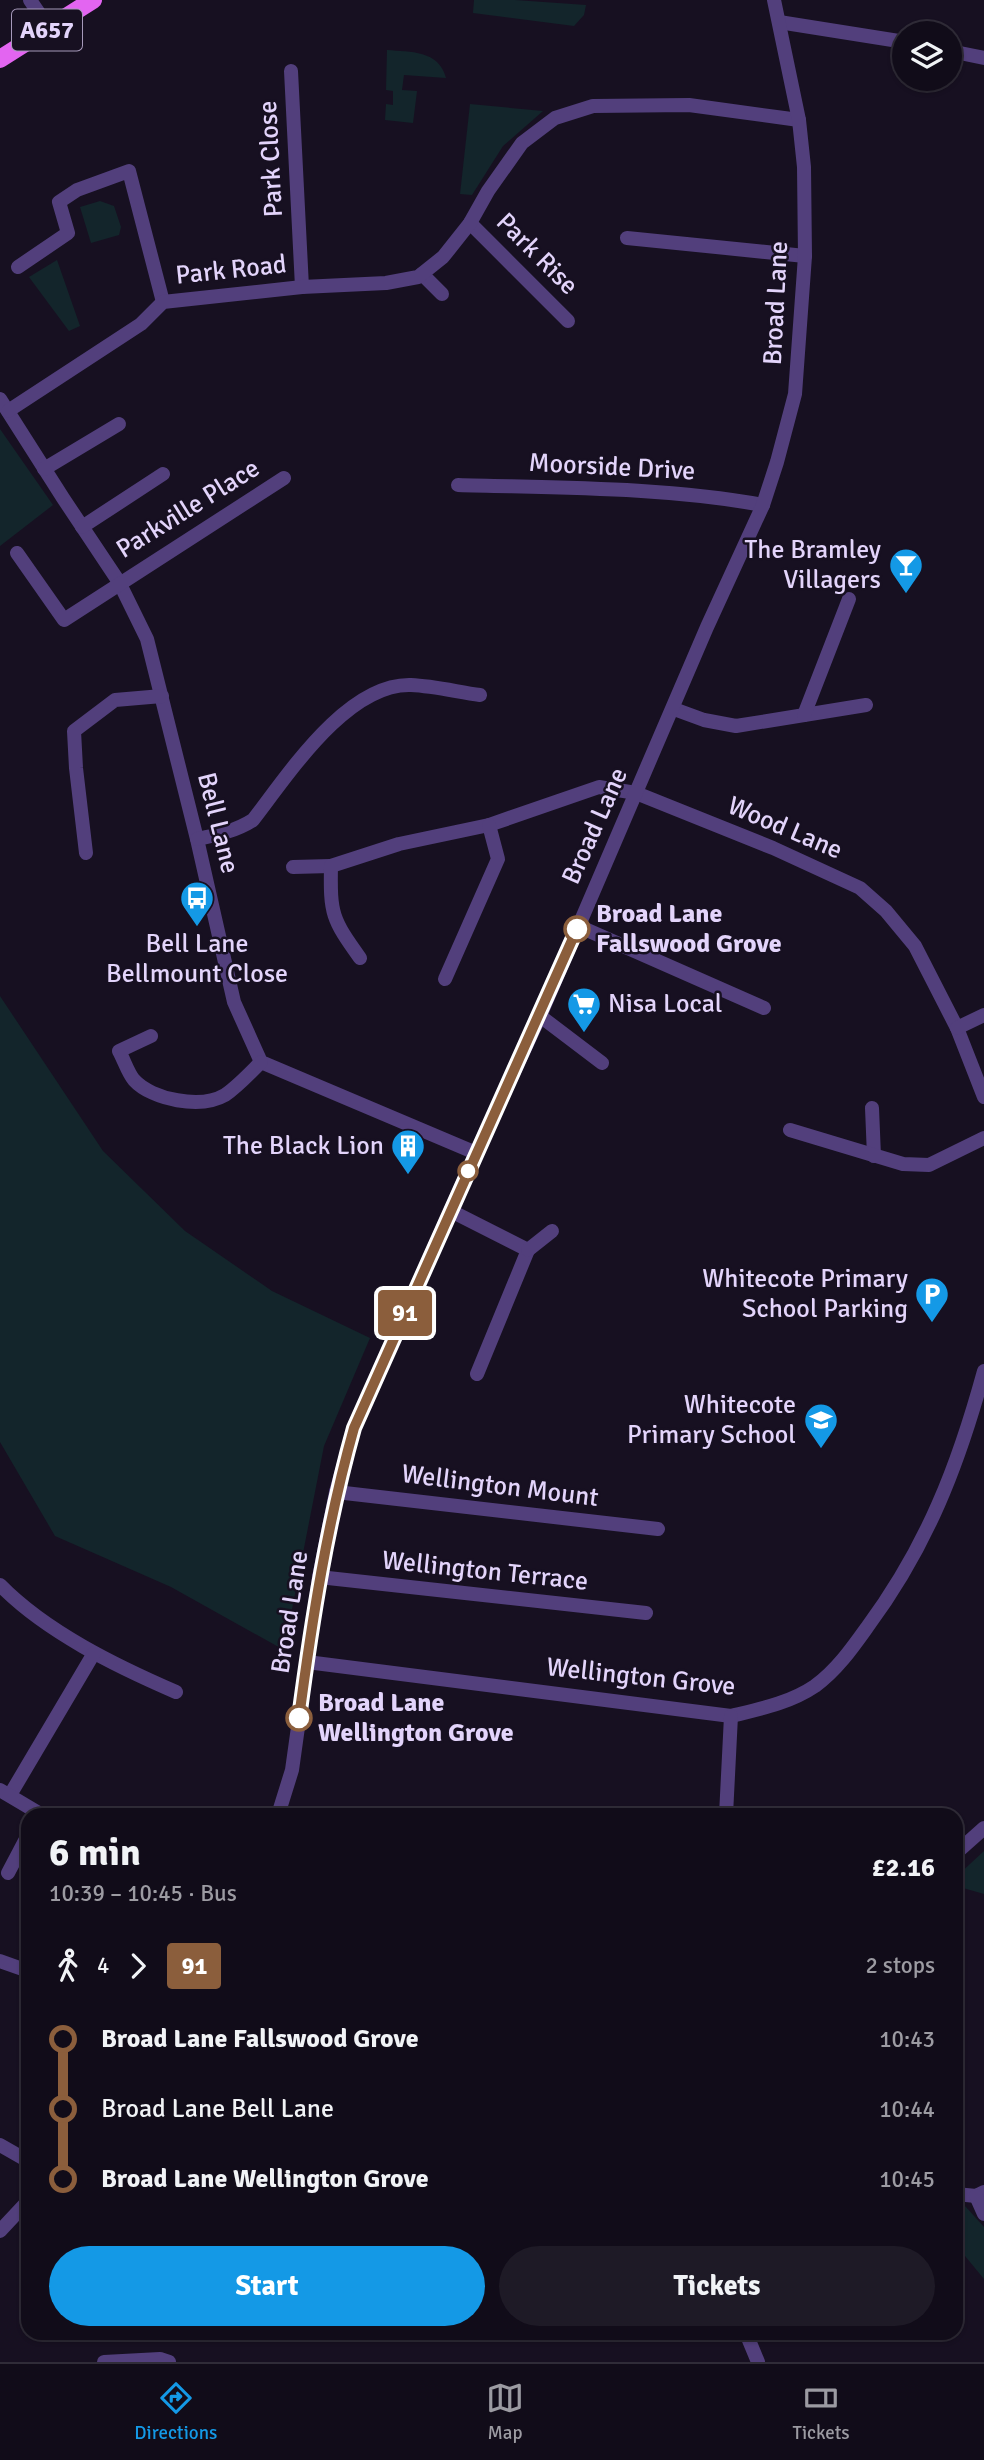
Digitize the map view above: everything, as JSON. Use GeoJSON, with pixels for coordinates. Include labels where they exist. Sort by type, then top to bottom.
{"type":"FeatureCollection","features":[{"type":"Feature","properties":{"kind":"main road","name":"A657"},"geometry":{"type":"LineString","coordinates":[[0,59],[93,0]]}},
{"type":"Feature","properties":{"kind":"street"},"geometry":{"type":"LineString","coordinates":[[30,0],[49,28]]}},
{"type":"Feature","properties":{"kind":"street","name":"Broad Lane"},"geometry":{"type":"LineString","coordinates":[[280,1808],[292,1770],[319,1577],[336,1492],[354,1428],[475,1153],[540,1016],[707,627],[763,505],[777,462],[795,394],[805,256],[804,167],[799,120],[774,0]]}},
{"type":"Feature","properties":{"kind":"street"},"geometry":{"type":"LineString","coordinates":[[779,22],[892,40]]}},
{"type":"Feature","properties":{"kind":"street"},"geometry":{"type":"LineString","coordinates":[[962,53],[984,58]]}},
{"type":"Feature","properties":{"kind":"street","name":"Park Close"},"geometry":{"type":"LineString","coordinates":[[291,71],[302,287]]}},
{"type":"Feature","properties":{"kind":"street","name":"Park Road"},"geometry":{"type":"LineString","coordinates":[[4,405],[141,324],[163,302],[302,287],[386,283],[422,274],[443,257],[470,223],[488,191],[522,143],[555,118],[593,106],[690,105],[799,120]]}},
{"type":"Feature","properties":{"kind":"street"},"geometry":{"type":"LineString","coordinates":[[18,267],[68,233],[59,202],[77,190],[129,171],[163,302]]}},
{"type":"Feature","properties":{"kind":"street","name":"Park Rise"},"geometry":{"type":"LineString","coordinates":[[470,223],[568,321]]}},
{"type":"Feature","properties":{"kind":"street"},"geometry":{"type":"LineString","coordinates":[[627,238],[805,256]]}},
{"type":"Feature","properties":{"kind":"street"},"geometry":{"type":"LineString","coordinates":[[422,274],[442,294]]}},
{"type":"Feature","properties":{"kind":"street","name":"Bell Lane"},"geometry":{"type":"LineString","coordinates":[[4,405],[119,582],[147,639],[234,1002],[261,1062]]}},
{"type":"Feature","properties":{"kind":"street"},"geometry":{"type":"LineString","coordinates":[[44,469],[119,424]]}},
{"type":"Feature","properties":{"kind":"street"},"geometry":{"type":"LineString","coordinates":[[82,527],[163,474]]}},
{"type":"Feature","properties":{"kind":"street","name":"Parkville Place"},"geometry":{"type":"LineString","coordinates":[[17,553],[64,620],[119,582],[284,478]]}},
{"type":"Feature","properties":{"kind":"street","name":"Moorside Drive"},"geometry":{"type":"LineString","coordinates":[[458,485],[643,491],[719,497],[763,505]]}},
{"type":"Feature","properties":{"kind":"street"},"geometry":{"type":"LineString","coordinates":[[804,715],[849,599]]}},
{"type":"Feature","properties":{"kind":"street"},"geometry":{"type":"LineString","coordinates":[[197,839],[225,833],[253,820],[310,745],[345,712],[375,693],[391,687],[410,685],[480,695]]}},
{"type":"Feature","properties":{"kind":"street"},"geometry":{"type":"LineString","coordinates":[[86,853],[74,731],[115,700],[162,696]]}},
{"type":"Feature","properties":{"kind":"street"},"geometry":{"type":"LineString","coordinates":[[674,709],[704,720],[736,726],[866,705]]}},
{"type":"Feature","properties":{"kind":"street","name":"Wood Lane"},"geometry":{"type":"LineString","coordinates":[[293,867],[331,866],[399,844],[489,825],[600,787],[636,793],[860,888],[887,911],[915,946],[957,1028]]}},
{"type":"Feature","properties":{"kind":"street"},"geometry":{"type":"LineString","coordinates":[[445,979],[498,859],[489,825]]}},
{"type":"Feature","properties":{"kind":"street"},"geometry":{"type":"LineString","coordinates":[[331,866],[330,903],[337,925],[360,958]]}},
{"type":"Feature","properties":{"kind":"street"},"geometry":{"type":"LineString","coordinates":[[578,926],[764,1008]]}},
{"type":"Feature","properties":{"kind":"street"},"geometry":{"type":"LineString","coordinates":[[984,1015],[957,1028],[984,1097]]}},
{"type":"Feature","properties":{"kind":"street"},"geometry":{"type":"LineString","coordinates":[[540,1016],[602,1063]]}},
{"type":"Feature","properties":{"kind":"street"},"geometry":{"type":"LineString","coordinates":[[151,1037],[119,1051],[133,1079],[148,1091],[170,1099],[192,1102],[223,1096],[261,1062],[475,1153]]}},
{"type":"Feature","properties":{"kind":"street"},"geometry":{"type":"LineString","coordinates":[[872,1108],[874,1156]]}},
{"type":"Feature","properties":{"kind":"street"},"geometry":{"type":"LineString","coordinates":[[790,1130],[903,1164],[929,1164],[984,1138]]}},
{"type":"Feature","properties":{"kind":"street"},"geometry":{"type":"LineString","coordinates":[[451,1211],[528,1250]]}},
{"type":"Feature","properties":{"kind":"street"},"geometry":{"type":"LineString","coordinates":[[477,1374],[528,1250],[552,1231]]}},
{"type":"Feature","properties":{"kind":"street","name":"Wellington Grove"},"geometry":{"type":"LineString","coordinates":[[307,1662],[731,1716],[778,1705],[815,1686],[845,1657],[897,1583],[940,1503],[965,1438],[984,1371]]}},
{"type":"Feature","properties":{"kind":"street","name":"Wellington Mount"},"geometry":{"type":"LineString","coordinates":[[336,1492],[658,1529]]}},
{"type":"Feature","properties":{"kind":"street","name":"Wellington Terrace"},"geometry":{"type":"LineString","coordinates":[[319,1577],[646,1613]]}},
{"type":"Feature","properties":{"kind":"street"},"geometry":{"type":"LineString","coordinates":[[0,1586],[17,1602],[94,1653],[176,1692]]}},
{"type":"Feature","properties":{"kind":"street"},"geometry":{"type":"LineString","coordinates":[[30,1808],[5,1792],[94,1653]]}},
{"type":"Feature","properties":{"kind":"street"},"geometry":{"type":"LineString","coordinates":[[726,1808],[731,1716]]}},
{"type":"Feature","properties":{"kind":"street"},"geometry":{"type":"LineString","coordinates":[[963,1847],[984,1828]]}},
{"type":"Feature","properties":{"kind":"street"},"geometry":{"type":"LineString","coordinates":[[8,1873],[21,1848]]}},
{"type":"Feature","properties":{"kind":"street"},"geometry":{"type":"LineString","coordinates":[[0,1961],[21,1968]]}},
{"type":"Feature","properties":{"kind":"street"},"geometry":{"type":"LineString","coordinates":[[0,2145],[21,2157]]}},
{"type":"Feature","properties":{"kind":"street"},"geometry":{"type":"LineString","coordinates":[[980,2194],[984,2214]]}},
{"type":"Feature","properties":{"kind":"street"},"geometry":{"type":"LineString","coordinates":[[0,2231],[21,2208]]}},
{"type":"Feature","properties":{"kind":"street"},"geometry":{"type":"LineString","coordinates":[[750,2340],[758,2362]]}},
{"type":"Feature","properties":{"kind":"street"},"geometry":{"type":"LineString","coordinates":[[104,2362],[160,2359],[169,2362]]}},
{"type":"Feature","properties":{"kind":"shaded area"},"geometry":{"type":"Polygon","coordinates":[[[474,0],[586,5],[584,15],[574,26],[473,13],[474,0]]]}},
{"type":"Feature","properties":{"kind":"shaded area"},"geometry":{"type":"Polygon","coordinates":[[[387,50],[414,52],[430,57],[437,62],[446,78],[404,75],[402,90],[417,91],[413,123],[385,120],[386,104],[393,105],[393,91],[386,90],[387,50]]]}},
{"type":"Feature","properties":{"kind":"shaded area"},"geometry":{"type":"Polygon","coordinates":[[[470,104],[543,111],[503,146],[472,195],[460,194],[470,104]]]}},
{"type":"Feature","properties":{"kind":"shaded area"},"geometry":{"type":"Polygon","coordinates":[[[100,201],[114,206],[121,227],[119,235],[91,243],[80,207],[100,201]]]}},
{"type":"Feature","properties":{"kind":"shaded area"},"geometry":{"type":"Polygon","coordinates":[[[57,260],[80,326],[69,331],[29,277],[57,260]]]}},
{"type":"Feature","properties":{"kind":"shaded area"},"geometry":{"type":"Polygon","coordinates":[[[0,429],[53,505],[0,546],[0,429]]]}},
{"type":"Feature","properties":{"kind":"shaded area"},"geometry":{"type":"Polygon","coordinates":[[[0,996],[103,1151],[185,1231],[272,1291],[370,1338],[324,1446],[284,1650],[171,1587],[55,1536],[0,1442],[0,996]]]}},
{"type":"Feature","properties":{"kind":"shaded area"},"geometry":{"type":"Polygon","coordinates":[[[984,1851],[984,1894],[963,1888],[963,1870],[984,1851]]]}},
{"type":"Feature","properties":{"kind":"shaded area"},"geometry":{"type":"Polygon","coordinates":[[[963,2205],[984,2227],[984,2279],[963,2254],[963,2205]]]}},
{"type":"Feature","properties":{"kind":"bus line","name":"91"},"geometry":{"type":"LineString","coordinates":[[299,1718],[319,1577],[336,1492],[354,1428],[577,929]]}},
{"type":"Feature","properties":{"kind":"place","name":"The Bramley Villagers"},"geometry":{"type":"Point","coordinates":[906,595]}},
{"type":"Feature","properties":{"kind":"place","name":"Bell Lane Bellmount Close"},"geometry":{"type":"Point","coordinates":[197,928]}},
{"type":"Feature","properties":{"kind":"place","name":"Broad Lane Fallswood Grove"},"geometry":{"type":"Point","coordinates":[577,929]}},
{"type":"Feature","properties":{"kind":"place","name":"Nisa Local"},"geometry":{"type":"Point","coordinates":[584,1034]}},
{"type":"Feature","properties":{"kind":"place","name":"The Black Lion"},"geometry":{"type":"Point","coordinates":[408,1176]}},
{"type":"Feature","properties":{"kind":"place","name":"Whitecote Primary School Parking"},"geometry":{"type":"Point","coordinates":[932,1324]}},
{"type":"Feature","properties":{"kind":"place","name":"Whitecote Primary School"},"geometry":{"type":"Point","coordinates":[821,1450]}},
{"type":"Feature","properties":{"kind":"place","name":"Broad Lane Wellington Grove"},"geometry":{"type":"Point","coordinates":[299,1718]}}]}
